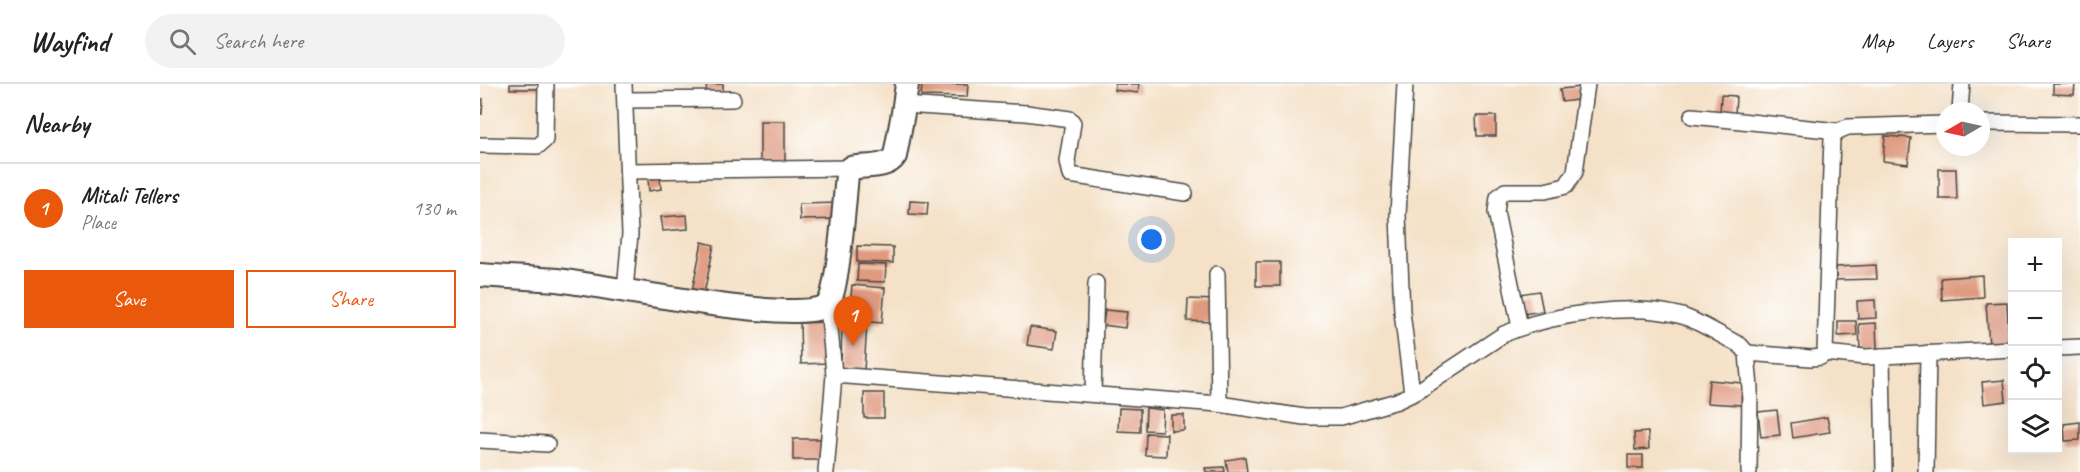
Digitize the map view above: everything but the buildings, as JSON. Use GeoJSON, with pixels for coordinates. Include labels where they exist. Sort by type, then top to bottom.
{"type":"FeatureCollection","features":[{"type":"Feature","properties":{"kind":"street"},"geometry":{"type":"LineString","coordinates":[[480,146],[538,146],[542,144],[546,84]]}},
{"type":"Feature","properties":{"kind":"street"},"geometry":{"type":"LineString","coordinates":[[624,84],[630,234],[624,291]]}},
{"type":"Feature","properties":{"kind":"street"},"geometry":{"type":"LineString","coordinates":[[1405,84],[1398,215],[1402,312],[1412,393]]}},
{"type":"Feature","properties":{"kind":"street"},"geometry":{"type":"LineString","coordinates":[[1520,327],[1496,212],[1498,197],[1505,190],[1545,191],[1566,186],[1575,172],[1587,84]]}},
{"type":"Feature","properties":{"kind":"street"},"geometry":{"type":"LineString","coordinates":[[1961,102],[1962,84]]}},
{"type":"Feature","properties":{"kind":"street"},"geometry":{"type":"LineString","coordinates":[[628,171],[851,168],[887,164],[895,156],[905,94],[1070,118],[1073,123],[1067,161],[1070,175],[1185,193]]}},
{"type":"Feature","properties":{"kind":"street"},"geometry":{"type":"LineString","coordinates":[[626,100],[733,99]]}},
{"type":"Feature","properties":{"kind":"street"},"geometry":{"type":"LineString","coordinates":[[1692,116],[1838,130],[1848,127],[1936,124]]}},
{"type":"Feature","properties":{"kind":"street"},"geometry":{"type":"LineString","coordinates":[[1990,123],[2080,124]]}},
{"type":"Feature","properties":{"kind":"street"},"geometry":{"type":"LineString","coordinates":[[1747,353],[1811,358],[1821,357],[1825,353],[1832,137],[1838,130]]}},
{"type":"Feature","properties":{"kind":"street"},"geometry":{"type":"LineString","coordinates":[[826,472],[834,375],[828,304],[835,279],[847,175],[851,168]]}},
{"type":"Feature","properties":{"kind":"street"},"geometry":{"type":"LineString","coordinates":[[1217,274],[1219,404]]}},
{"type":"Feature","properties":{"kind":"street"},"geometry":{"type":"LineString","coordinates":[[480,275],[558,280],[722,305],[797,312],[817,310],[828,304]]}},
{"type":"Feature","properties":{"kind":"street"},"geometry":{"type":"LineString","coordinates":[[1093,394],[1096,283]]}},
{"type":"Feature","properties":{"kind":"street"},"geometry":{"type":"LineString","coordinates":[[834,375],[1219,404],[1304,417],[1341,417],[1372,410],[1412,393],[1504,334],[1520,327],[1569,316],[1625,309],[1682,316],[1740,345],[1747,353],[1750,388],[1749,472]]}},
{"type":"Feature","properties":{"kind":"street"},"geometry":{"type":"LineString","coordinates":[[2062,348],[2080,347]]}},
{"type":"Feature","properties":{"kind":"street"},"geometry":{"type":"LineString","coordinates":[[1825,353],[1881,356],[2008,349]]}},
{"type":"Feature","properties":{"kind":"street"},"geometry":{"type":"LineString","coordinates":[[1926,472],[1928,353]]}},
{"type":"Feature","properties":{"kind":"street"},"geometry":{"type":"LineString","coordinates":[[1881,356],[1884,472]]}},
{"type":"Feature","properties":{"kind":"street"},"geometry":{"type":"LineString","coordinates":[[480,440],[547,444]]}},
{"type":"Feature","properties":{"kind":"place","name":"Mitali Tellers"},"geometry":{"type":"Point","coordinates":[853,346]}}]}
